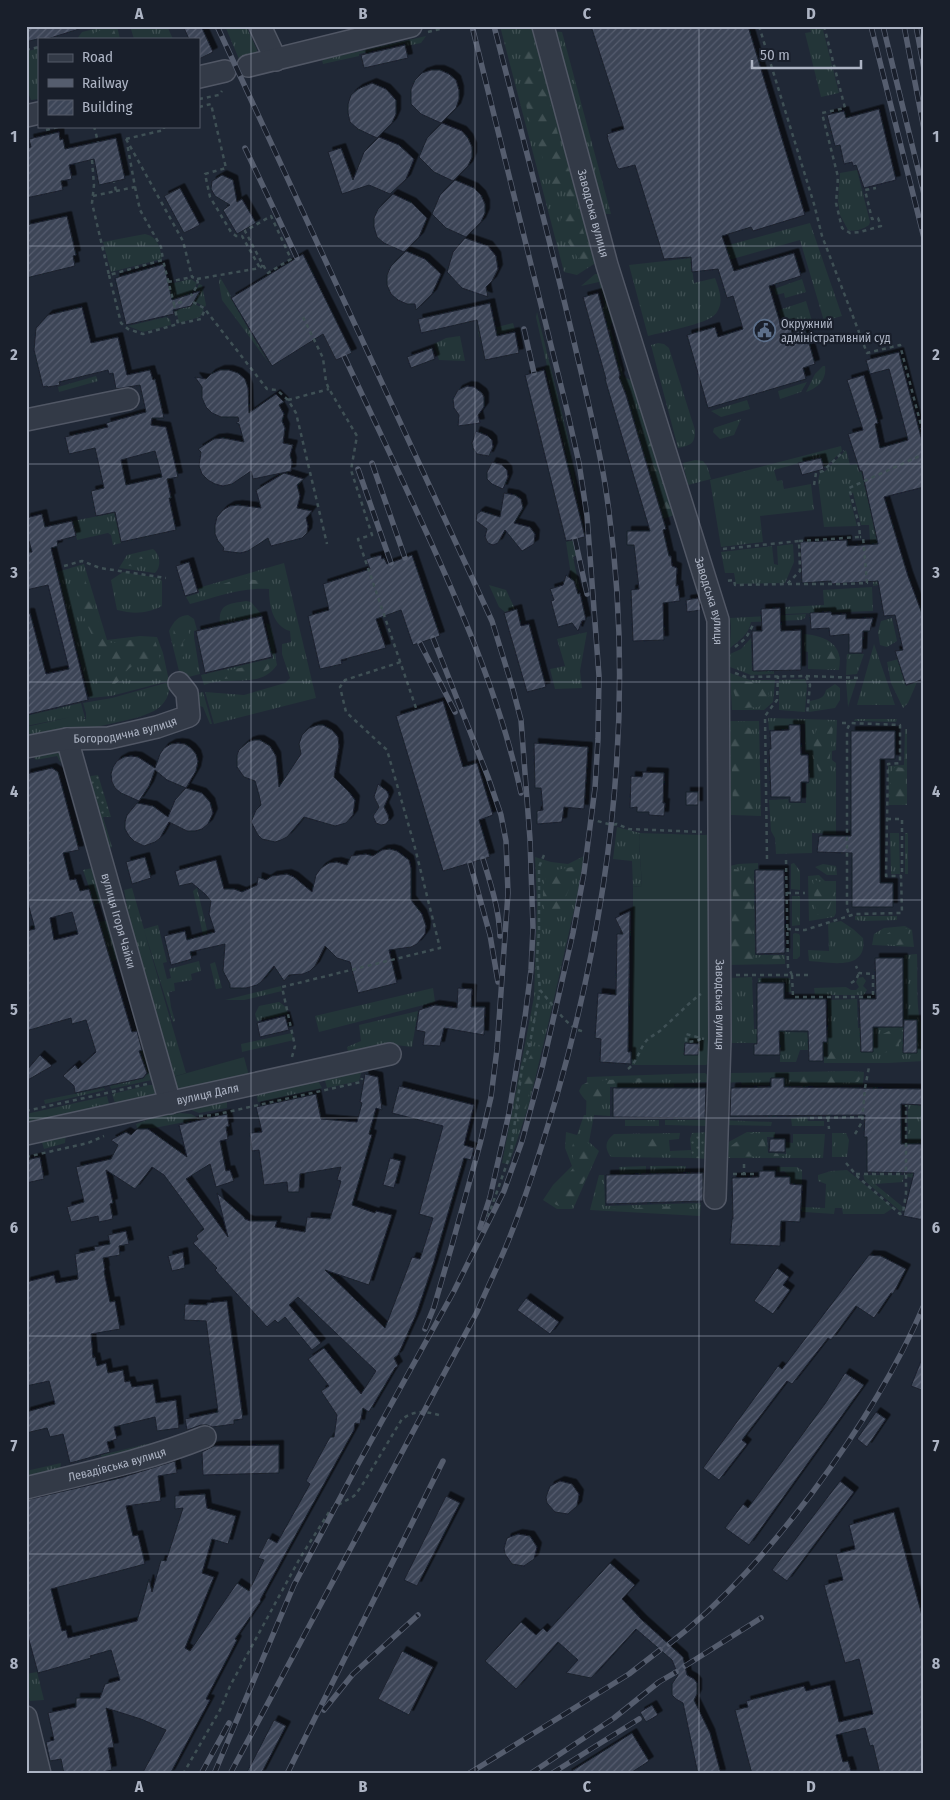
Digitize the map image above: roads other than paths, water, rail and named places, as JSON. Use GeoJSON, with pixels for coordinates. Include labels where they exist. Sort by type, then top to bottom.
{"type":"FeatureCollection","features":[{"type":"Feature","properties":{"kind":"street"},"geometry":{"type":"LineString","coordinates":[[260,26],[276,60]]}},
{"type":"Feature","properties":{"kind":"street"},"geometry":{"type":"LineString","coordinates":[[248,66],[411,26]]}},
{"type":"Feature","properties":{"kind":"street","name":"Заводська вулиця"},"geometry":{"type":"LineString","coordinates":[[543,26],[607,265],[716,612],[718,629],[720,980],[710,1039],[715,1198]]}},
{"type":"Feature","properties":{"kind":"street"},"geometry":{"type":"LineString","coordinates":[[200,77],[226,71]]}},
{"type":"Feature","properties":{"kind":"street"},"geometry":{"type":"LineString","coordinates":[[26,420],[128,399]]}},
{"type":"Feature","properties":{"kind":"street","name":"Богородична вулиця"},"geometry":{"type":"LineString","coordinates":[[26,747],[68,739],[109,738],[157,727],[189,716],[187,693],[179,683]]}},
{"type":"Feature","properties":{"kind":"street","name":"вулиця Ігоря Чайки"},"geometry":{"type":"LineString","coordinates":[[68,739],[170,1103]]}},
{"type":"Feature","properties":{"kind":"street","name":"вулиця Даля"},"geometry":{"type":"LineString","coordinates":[[26,1134],[390,1054]]}},
{"type":"Feature","properties":{"kind":"street","name":"Левадівська вулиця"},"geometry":{"type":"LineString","coordinates":[[26,1488],[180,1447],[205,1437]]}},
{"type":"Feature","properties":{"kind":"street"},"geometry":{"type":"LineString","coordinates":[[26,1717],[40,1774]]}},
{"type":"Feature","properties":{"kind":"railway"},"geometry":{"type":"LineString","coordinates":[[217,26],[492,621],[521,720],[530,839],[533,928],[531,970],[509,1113],[490,1197],[480,1228]]}},
{"type":"Feature","properties":{"kind":"railway"},"geometry":{"type":"LineString","coordinates":[[214,1774],[294,1585],[357,1466],[454,1291],[504,1191],[522,1141],[543,1064],[573,933],[584,873],[595,788],[599,676],[587,516],[579,463],[567,410],[472,26]]}},
{"type":"Feature","properties":{"kind":"railway"},"geometry":{"type":"LineString","coordinates":[[230,1774],[477,1312],[505,1248],[541,1149],[577,1020],[606,868],[614,792],[619,715],[619,638],[614,561],[605,484],[591,413],[494,26]]}},
{"type":"Feature","properties":{"kind":"railway"},"geometry":{"type":"LineString","coordinates":[[871,26],[924,238]]}},
{"type":"Feature","properties":{"kind":"railway"},"geometry":{"type":"LineString","coordinates":[[883,26],[924,194]]}},
{"type":"Feature","properties":{"kind":"railway"},"geometry":{"type":"LineString","coordinates":[[904,26],[924,129]]}},
{"type":"Feature","properties":{"kind":"railway"},"geometry":{"type":"LineString","coordinates":[[916,26],[924,69]]}},
{"type":"Feature","properties":{"kind":"railway"},"geometry":{"type":"LineString","coordinates":[[245,148],[297,258]]}},
{"type":"Feature","properties":{"kind":"railway"},"geometry":{"type":"LineString","coordinates":[[524,329],[534,373]]}},
{"type":"Feature","properties":{"kind":"railway"},"geometry":{"type":"LineString","coordinates":[[344,356],[429,538],[482,663],[504,728],[521,793]]}},
{"type":"Feature","properties":{"kind":"railway"},"geometry":{"type":"LineString","coordinates":[[372,463],[405,558]]}},
{"type":"Feature","properties":{"kind":"railway"},"geometry":{"type":"LineString","coordinates":[[358,469],[391,563]]}},
{"type":"Feature","properties":{"kind":"railway"},"geometry":{"type":"LineString","coordinates":[[575,539],[587,594]]}},
{"type":"Feature","properties":{"kind":"railway"},"geometry":{"type":"LineString","coordinates":[[425,1329],[434,1307],[452,1245],[491,1097],[497,1049],[508,893],[506,841],[501,815],[433,638]]}},
{"type":"Feature","properties":{"kind":"railway"},"geometry":{"type":"LineString","coordinates":[[420,643],[455,712]]}},
{"type":"Feature","properties":{"kind":"railway"},"geometry":{"type":"LineString","coordinates":[[483,859],[492,888],[500,936]]}},
{"type":"Feature","properties":{"kind":"railway"},"geometry":{"type":"LineString","coordinates":[[470,863],[490,935],[498,982]]}},
{"type":"Feature","properties":{"kind":"railway"},"geometry":{"type":"LineString","coordinates":[[669,1644],[709,1610],[745,1573],[780,1534],[812,1493],[874,1402],[913,1330],[924,1305]]}},
{"type":"Feature","properties":{"kind":"railway"},"geometry":{"type":"LineString","coordinates":[[287,1774],[443,1461]]}},
{"type":"Feature","properties":{"kind":"railway"},"geometry":{"type":"LineString","coordinates":[[324,1710],[353,1674],[418,1615]]}},
{"type":"Feature","properties":{"kind":"railway"},"geometry":{"type":"LineString","coordinates":[[685,1666],[761,1618]]}},
{"type":"Feature","properties":{"kind":"railway"},"geometry":{"type":"LineString","coordinates":[[468,1774],[629,1674],[660,1650]]}},
{"type":"Feature","properties":{"kind":"railway"},"geometry":{"type":"LineString","coordinates":[[530,1774],[614,1718],[659,1682],[676,1672]]}},
{"type":"Feature","properties":{"kind":"railway"},"geometry":{"type":"LineString","coordinates":[[551,1774],[639,1719]]}},
{"type":"Feature","properties":{"kind":"railway"},"geometry":{"type":"LineString","coordinates":[[201,1774],[229,1723]]}},
{"type":"Feature","properties":{"kind":"place","name":"Окружний адміністративний суд"},"geometry":{"type":"Point","coordinates":[765,331]}}]}
